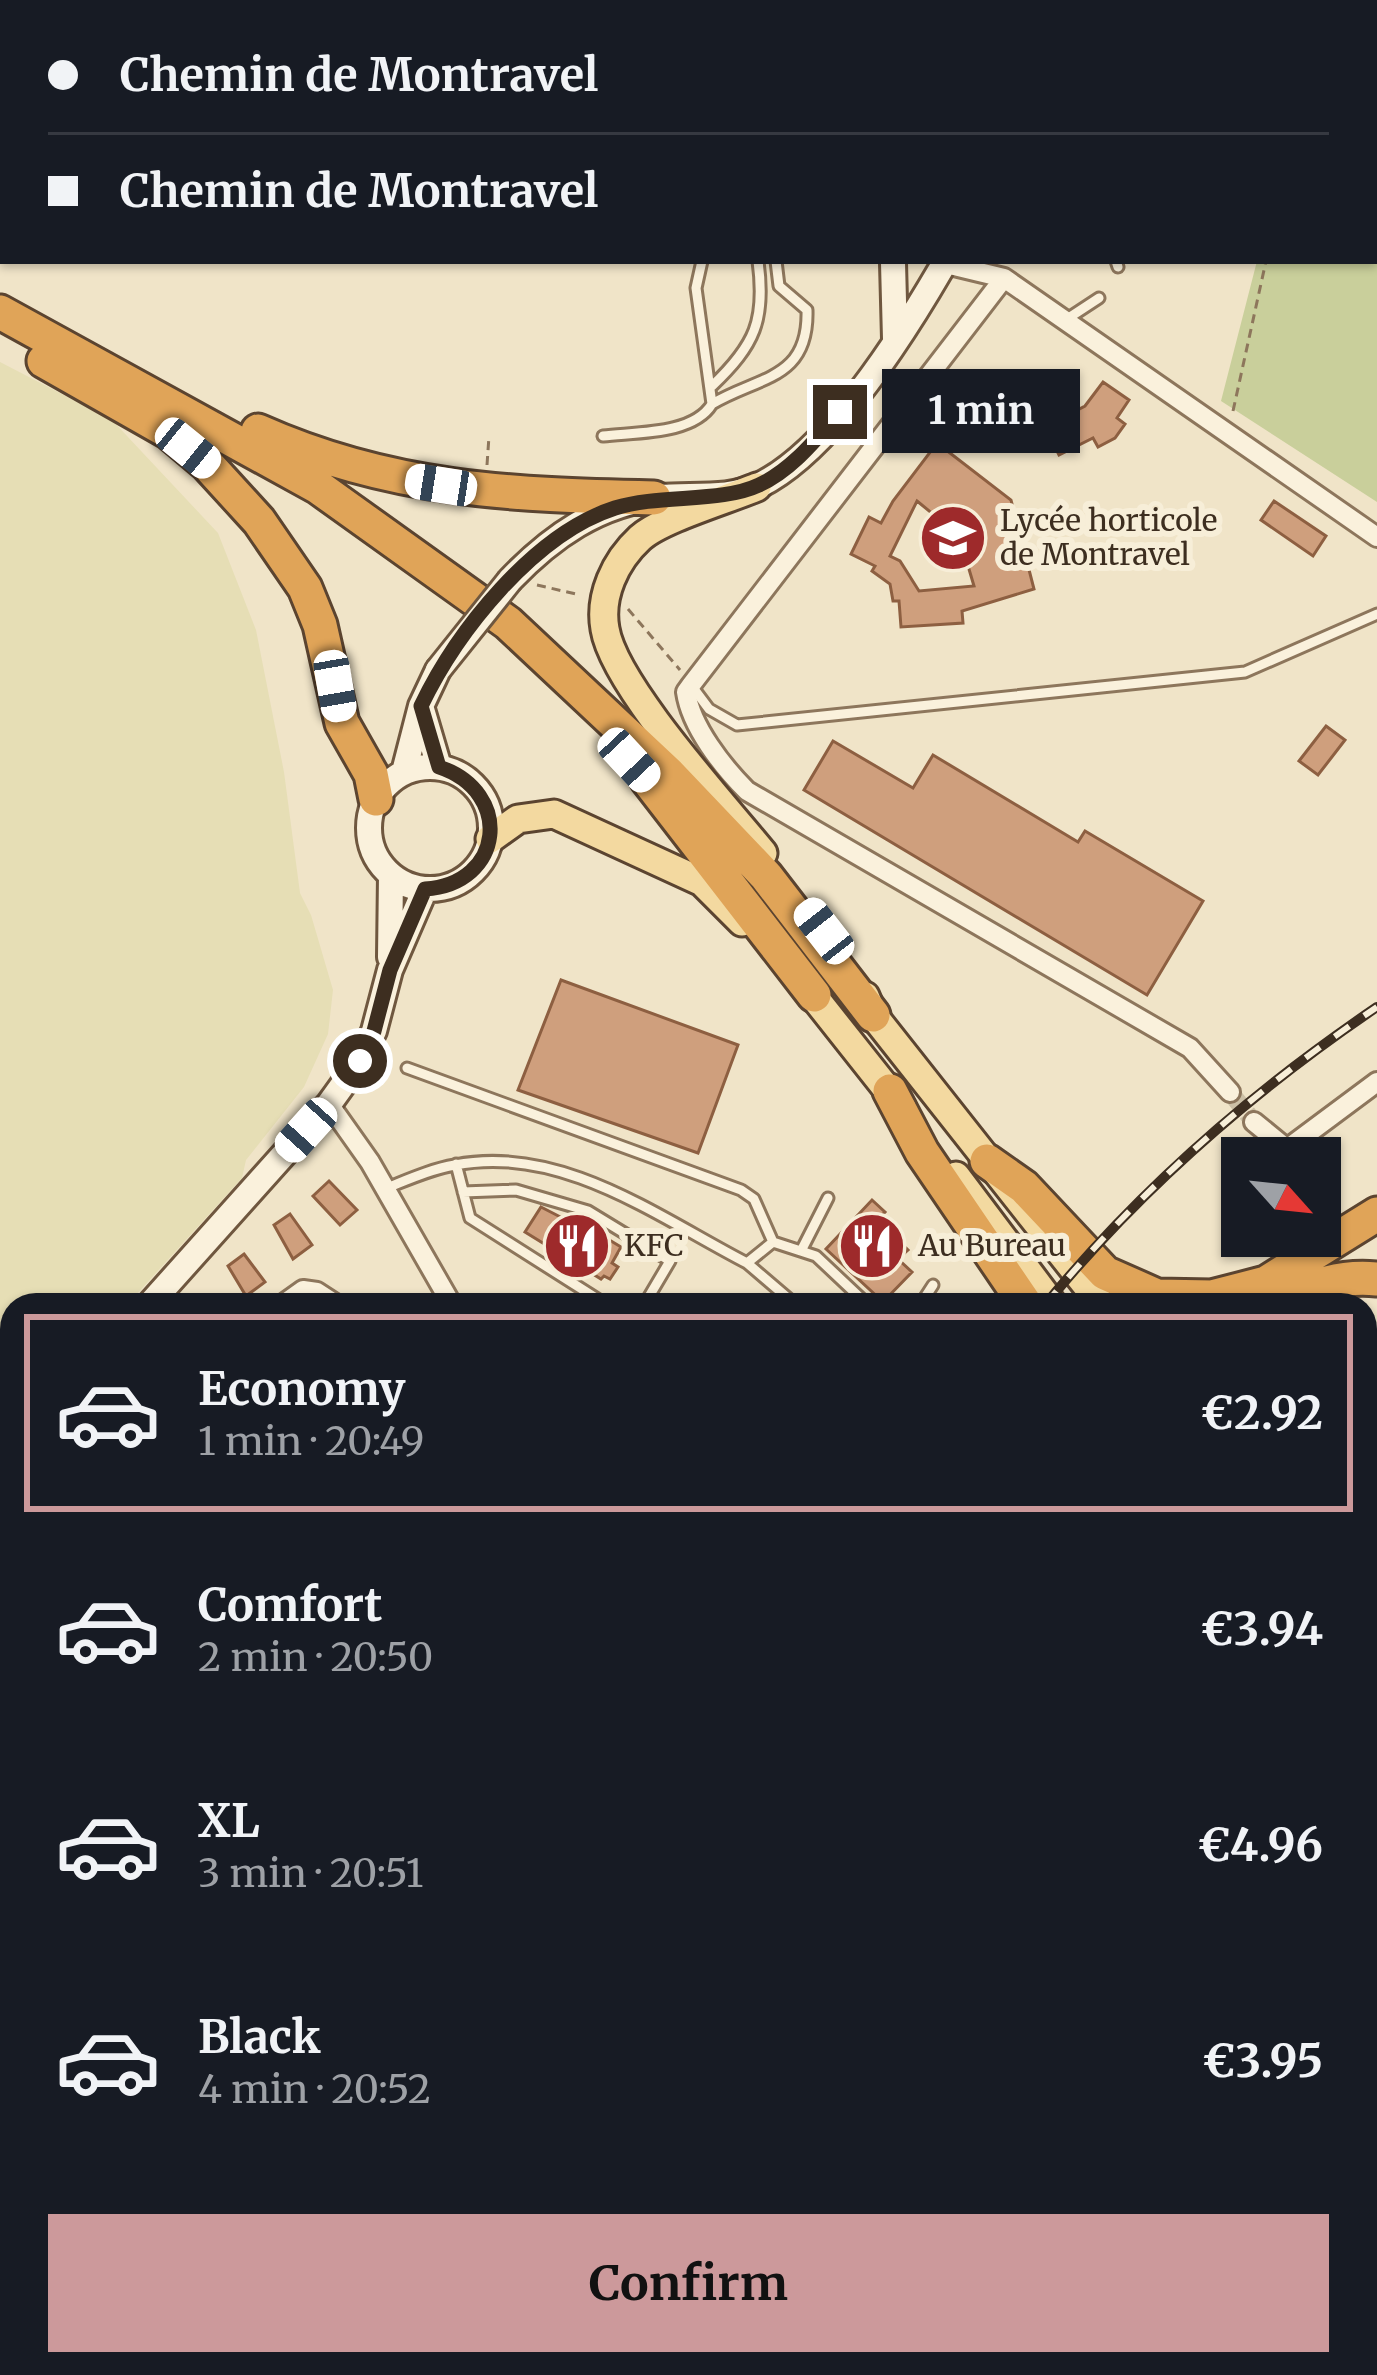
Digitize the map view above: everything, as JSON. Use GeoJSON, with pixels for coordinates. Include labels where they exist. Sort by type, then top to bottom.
{"type":"FeatureCollection","features":[{"type":"Feature","properties":{"kind":"highway"},"geometry":{"type":"LineString","coordinates":[[0,312],[318,487],[508,623],[669,774],[766,876],[873,1015]]}},
{"type":"Feature","properties":{"kind":"highway"},"geometry":{"type":"LineString","coordinates":[[0,333],[169,432],[208,464],[260,521],[305,588],[320,625],[342,724],[371,775],[376,799]]}},
{"type":"Feature","properties":{"kind":"highway"},"geometry":{"type":"LineString","coordinates":[[0,333],[141,400],[315,499],[496,628],[652,784],[814,994]]}},
{"type":"Feature","properties":{"kind":"highway"},"geometry":{"type":"LineString","coordinates":[[60,344],[351,468],[503,492],[655,498]]}},
{"type":"Feature","properties":{"kind":"highway"},"geometry":{"type":"LineString","coordinates":[[890,1091],[922,1152],[1019,1293]]}},
{"type":"Feature","properties":{"kind":"highway"},"geometry":{"type":"LineString","coordinates":[[987,1162],[1024,1187],[1106,1273],[1150,1293]]}},
{"type":"Feature","properties":{"kind":"highway"},"geometry":{"type":"LineString","coordinates":[[1271,1293],[1377,1214]]}},
{"type":"Feature","properties":{"kind":"highway"},"geometry":{"type":"LineString","coordinates":[[1303,1293],[1330,1281],[1377,1279]]}},
{"type":"Feature","properties":{"kind":"main road"},"geometry":{"type":"LineString","coordinates":[[757,487],[666,521],[642,536],[610,580],[605,631],[623,672],[648,709],[849,963],[873,1015],[1092,1293]]}},
{"type":"Feature","properties":{"kind":"main road"},"geometry":{"type":"LineString","coordinates":[[490,839],[518,819],[554,814],[702,882],[814,994],[1044,1293]]}},
{"type":"Feature","properties":{"kind":"street"},"geometry":{"type":"LineString","coordinates":[[892,264],[895,339]]}},
{"type":"Feature","properties":{"kind":"street"},"geometry":{"type":"LineString","coordinates":[[898,264],[921,272],[948,265],[998,269],[1377,538]]}},
{"type":"Feature","properties":{"kind":"street"},"geometry":{"type":"LineString","coordinates":[[404,772],[421,706],[438,670],[541,548],[585,519],[655,498],[757,487],[804,451],[875,375],[948,265]]}},
{"type":"Feature","properties":{"kind":"street"},"geometry":{"type":"LineString","coordinates":[[998,269],[686,692],[688,709],[732,776],[747,790],[1190,1048],[1230,1092]]}},
{"type":"Feature","properties":{"kind":"street"},"geometry":{"type":"LineString","coordinates":[[421,706],[439,767]]}},
{"type":"Feature","properties":{"kind":"street"},"geometry":{"type":"LineString","coordinates":[[439,767],[458,773],[485,801],[490,839],[474,870],[459,881],[425,889],[391,875],[377,860],[369,819],[376,799],[404,772],[439,767]]}},
{"type":"Feature","properties":{"kind":"street"},"geometry":{"type":"LineString","coordinates":[[390,970],[391,875]]}},
{"type":"Feature","properties":{"kind":"street"},"geometry":{"type":"LineString","coordinates":[[160,1293],[329,1104],[360,1061],[374,1031],[390,970],[425,889]]}},
{"type":"Feature","properties":{"kind":"street"},"geometry":{"type":"LineString","coordinates":[[1254,1122],[1288,1149],[1377,1082]]}},
{"type":"Feature","properties":{"kind":"street"},"geometry":{"type":"LineString","coordinates":[[329,1104],[445,1293]]}},
{"type":"Feature","properties":{"kind":"lane"},"geometry":{"type":"LineString","coordinates":[[701,264],[696,288],[712,404]]}},
{"type":"Feature","properties":{"kind":"lane"},"geometry":{"type":"LineString","coordinates":[[712,386],[744,352],[759,321],[758,264]]}},
{"type":"Feature","properties":{"kind":"lane"},"geometry":{"type":"LineString","coordinates":[[603,436],[685,424],[735,390],[781,374],[804,343],[807,310],[779,286],[776,264]]}},
{"type":"Feature","properties":{"kind":"lane"},"geometry":{"type":"LineString","coordinates":[[1067,319],[1099,298]]}},
{"type":"Feature","properties":{"kind":"lane"},"geometry":{"type":"LineString","coordinates":[[691,685],[709,709],[736,725],[1245,671],[1377,614]]}},
{"type":"Feature","properties":{"kind":"lane"},"geometry":{"type":"LineString","coordinates":[[407,1068],[741,1190],[754,1199],[773,1242],[816,1256],[855,1293]]}},
{"type":"Feature","properties":{"kind":"lane"},"geometry":{"type":"LineString","coordinates":[[384,1189],[455,1165],[502,1161],[546,1168],[633,1198],[747,1263],[782,1293]]}},
{"type":"Feature","properties":{"kind":"lane"},"geometry":{"type":"LineString","coordinates":[[455,1165],[470,1218],[588,1293]]}},
{"type":"Feature","properties":{"kind":"lane"},"geometry":{"type":"LineString","coordinates":[[463,1192],[516,1190],[588,1211],[670,1261],[651,1293]]}},
{"type":"Feature","properties":{"kind":"lane"},"geometry":{"type":"LineString","coordinates":[[801,1251],[828,1198]]}},
{"type":"Feature","properties":{"kind":"lane"},"geometry":{"type":"LineString","coordinates":[[747,1263],[773,1242]]}},
{"type":"Feature","properties":{"kind":"lane"},"geometry":{"type":"LineString","coordinates":[[928,1293],[933,1285]]}},
{"type":"Feature","properties":{"kind":"path"},"geometry":{"type":"LineString","coordinates":[[1228,436],[1265,264]]}},
{"type":"Feature","properties":{"kind":"path"},"geometry":{"type":"LineString","coordinates":[[487,468],[489,436]]}},
{"type":"Feature","properties":{"kind":"shaded area"},"geometry":{"type":"Polygon","coordinates":[[[0,362],[112,420],[218,533],[256,630],[284,772],[300,893],[333,990],[328,1034],[304,1087],[246,1160],[242,1178],[138,1293],[0,1293],[0,362]]]}},
{"type":"Feature","properties":{"kind":"green space"},"geometry":{"type":"Polygon","coordinates":[[[1256,264],[1377,264],[1377,502],[1221,401],[1256,264]]]}},
{"type":"Feature","properties":{"kind":"building"},"geometry":{"type":"Polygon","coordinates":[[[1103,382],[1129,400],[1117,418],[1125,424],[1115,438],[1098,447],[1093,438],[1059,455],[1045,427],[1085,406],[1103,382]]]}},
{"type":"Feature","properties":{"kind":"building"},"geometry":{"type":"Polygon","coordinates":[[[937,443],[1011,500],[1034,589],[962,611],[963,623],[901,627],[899,601],[893,601],[890,584],[872,571],[875,566],[851,554],[869,517],[881,523],[937,443]],[[917,501],[890,556],[900,561],[919,591],[974,586],[966,559],[947,555],[936,539],[939,519],[917,501]]]}},
{"type":"Feature","properties":{"kind":"building"},"geometry":{"type":"Polygon","coordinates":[[[1274,501],[1326,536],[1313,556],[1261,520],[1274,501]]]}},
{"type":"Feature","properties":{"kind":"building"},"geometry":{"type":"Polygon","coordinates":[[[1326,726],[1345,740],[1318,775],[1299,761],[1326,726]]]}},
{"type":"Feature","properties":{"kind":"building"},"geometry":{"type":"Polygon","coordinates":[[[833,741],[913,788],[933,755],[1078,842],[1085,831],[1203,901],[1147,995],[804,790],[833,741]]]}},
{"type":"Feature","properties":{"kind":"building"},"geometry":{"type":"Polygon","coordinates":[[[561,980],[738,1045],[698,1153],[518,1090],[561,980]]]}},
{"type":"Feature","properties":{"kind":"building"},"geometry":{"type":"Polygon","coordinates":[[[329,1181],[357,1210],[340,1225],[313,1196],[329,1181]]]}},
{"type":"Feature","properties":{"kind":"building"},"geometry":{"type":"Polygon","coordinates":[[[872,1200],[885,1212],[877,1220],[908,1250],[898,1259],[912,1272],[892,1293],[873,1293],[826,1249],[872,1200]]]}},
{"type":"Feature","properties":{"kind":"building"},"geometry":{"type":"Polygon","coordinates":[[[541,1207],[576,1225],[578,1221],[621,1247],[612,1263],[618,1267],[610,1279],[601,1279],[525,1232],[541,1207]]]}},
{"type":"Feature","properties":{"kind":"building"},"geometry":{"type":"Polygon","coordinates":[[[290,1214],[312,1245],[293,1259],[274,1225],[290,1214]]]}},
{"type":"Feature","properties":{"kind":"building"},"geometry":{"type":"Polygon","coordinates":[[[244,1254],[265,1282],[244,1293],[228,1266],[244,1254]]]}},
{"type":"Feature","properties":{"kind":"tunnel"},"geometry":{"type":"LineString","coordinates":[[1230,1092],[1254,1122]]}},
{"type":"Feature","properties":{"kind":"railway"},"geometry":{"type":"LineString","coordinates":[[1055,1293],[1120,1221],[1200,1144],[1377,1007]]}},
{"type":"Feature","properties":{"kind":"place","name":"Lycée horticole de Montravel"},"geometry":{"type":"Point","coordinates":[953,538]}},
{"type":"Feature","properties":{"kind":"place","name":"KFC"},"geometry":{"type":"Point","coordinates":[577,1246]}},
{"type":"Feature","properties":{"kind":"place","name":"Au Bureau"},"geometry":{"type":"Point","coordinates":[872,1246]}},
{"type":"Feature","properties":{"kind":"route"},"geometry":{"type":"LineString","coordinates":[[360,1061],[374,1031],[390,970],[425,889],[443,888],[474,870],[490,839],[485,801],[458,773],[439,767],[421,706],[438,670],[510,580],[563,532],[585,519],[655,498],[757,487],[783,470],[840,412]]}}]}
